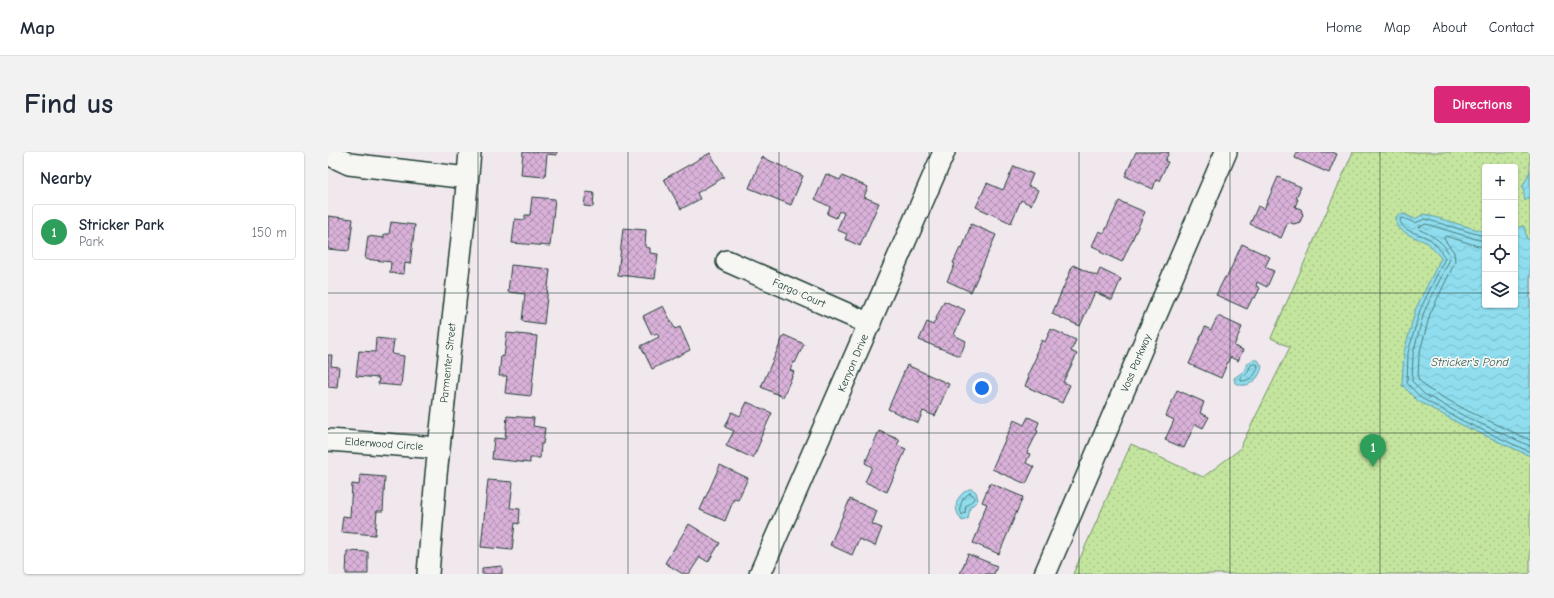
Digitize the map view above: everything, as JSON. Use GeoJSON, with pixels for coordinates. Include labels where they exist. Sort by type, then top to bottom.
{"type":"FeatureCollection","features":[{"type":"Feature","properties":{"kind":"street","name":"Parmenter Street"},"geometry":{"type":"LineString","coordinates":[[428,574],[439,448],[470,152]]}},
{"type":"Feature","properties":{"kind":"street","name":"Kenyon Drive"},"geometry":{"type":"LineString","coordinates":[[760,574],[944,152]]}},
{"type":"Feature","properties":{"kind":"street","name":"Voss Parkway"},"geometry":{"type":"LineString","coordinates":[[1045,574],[1226,152]]}},
{"type":"Feature","properties":{"kind":"street"},"geometry":{"type":"LineString","coordinates":[[328,154],[349,164],[467,178]]}},
{"type":"Feature","properties":{"kind":"street","name":"Fargo Court"},"geometry":{"type":"LineString","coordinates":[[727,261],[870,324]]}},
{"type":"Feature","properties":{"kind":"street","name":"Elderwood Circle"},"geometry":{"type":"LineString","coordinates":[[328,440],[439,448]]}},
{"type":"Feature","properties":{"kind":"green space"},"geometry":{"type":"Polygon","coordinates":[[[1353,152],[1530,152],[1530,574],[1073,574],[1131,444],[1203,477],[1239,450],[1290,347],[1271,338],[1353,152]]]}},
{"type":"Feature","properties":{"kind":"water"},"geometry":{"type":"Polygon","coordinates":[[[1530,171],[1530,197],[1525,201],[1523,186],[1530,171]]]}},
{"type":"Feature","properties":{"kind":"water","name":"Stricker's Pond"},"geometry":{"type":"Polygon","coordinates":[[[1399,214],[1404,214],[1415,219],[1424,214],[1482,231],[1482,308],[1518,308],[1518,227],[1524,226],[1527,239],[1530,239],[1530,456],[1462,425],[1418,401],[1402,385],[1404,352],[1416,308],[1441,258],[1428,243],[1409,235],[1397,227],[1396,217],[1399,214]]]}},
{"type":"Feature","properties":{"kind":"water"},"geometry":{"type":"Polygon","coordinates":[[[1253,360],[1258,360],[1262,366],[1260,373],[1255,380],[1245,385],[1235,383],[1234,378],[1244,371],[1248,363],[1253,360]]]}},
{"type":"Feature","properties":{"kind":"water"},"geometry":{"type":"Polygon","coordinates":[[[969,489],[976,492],[978,500],[970,508],[968,519],[962,521],[957,512],[956,504],[960,496],[969,489]]]}},
{"type":"Feature","properties":{"kind":"building"},"geometry":{"type":"Polygon","coordinates":[[[523,152],[557,152],[557,155],[547,154],[545,177],[521,175],[523,152]]]}},
{"type":"Feature","properties":{"kind":"building"},"geometry":{"type":"Polygon","coordinates":[[[1136,152],[1169,152],[1165,161],[1168,162],[1159,181],[1156,180],[1153,189],[1125,176],[1136,152]]]}},
{"type":"Feature","properties":{"kind":"building"},"geometry":{"type":"Polygon","coordinates":[[[1297,152],[1332,152],[1337,154],[1329,173],[1295,158],[1297,152]]]}},
{"type":"Feature","properties":{"kind":"building"},"geometry":{"type":"Polygon","coordinates":[[[710,153],[724,177],[697,193],[700,199],[681,209],[664,179],[710,153]]]}},
{"type":"Feature","properties":{"kind":"building"},"geometry":{"type":"Polygon","coordinates":[[[762,157],[803,176],[791,205],[749,188],[762,157]]]}},
{"type":"Feature","properties":{"kind":"building"},"geometry":{"type":"Polygon","coordinates":[[[1014,166],[1033,174],[1028,186],[1038,190],[1031,205],[1021,200],[1011,223],[976,207],[987,183],[1003,190],[1014,166]]]}},
{"type":"Feature","properties":{"kind":"building"},"geometry":{"type":"Polygon","coordinates":[[[826,174],[840,180],[842,176],[868,187],[864,197],[879,203],[860,246],[845,239],[847,234],[837,230],[844,213],[839,211],[836,218],[827,214],[830,207],[815,199],[826,174]]]}},
{"type":"Feature","properties":{"kind":"building"},"geometry":{"type":"Polygon","coordinates":[[[1278,177],[1301,187],[1296,198],[1298,199],[1295,207],[1301,209],[1303,215],[1300,222],[1294,224],[1288,222],[1281,238],[1250,224],[1258,206],[1264,209],[1278,177]]]}},
{"type":"Feature","properties":{"kind":"building"},"geometry":{"type":"Polygon","coordinates":[[[586,192],[594,193],[593,207],[584,206],[586,192]]]}},
{"type":"Feature","properties":{"kind":"building"},"geometry":{"type":"Polygon","coordinates":[[[532,197],[555,199],[550,246],[512,243],[515,219],[525,220],[525,215],[530,215],[532,197]]]}},
{"type":"Feature","properties":{"kind":"building"},"geometry":{"type":"Polygon","coordinates":[[[1119,201],[1145,212],[1122,262],[1100,252],[1101,250],[1092,246],[1099,231],[1104,233],[1119,201]]]}},
{"type":"Feature","properties":{"kind":"building"},"geometry":{"type":"Polygon","coordinates":[[[328,216],[353,219],[349,251],[328,249],[328,216]]]}},
{"type":"Feature","properties":{"kind":"building"},"geometry":{"type":"Polygon","coordinates":[[[391,222],[415,225],[410,264],[405,263],[404,274],[390,273],[391,262],[365,259],[368,236],[384,238],[384,234],[389,234],[391,222]]]}},
{"type":"Feature","properties":{"kind":"building"},"geometry":{"type":"Polygon","coordinates":[[[971,224],[996,235],[971,292],[947,281],[955,264],[953,263],[960,248],[962,249],[971,224]]]}},
{"type":"Feature","properties":{"kind":"building"},"geometry":{"type":"Polygon","coordinates":[[[623,228],[646,230],[645,247],[650,248],[650,253],[658,254],[655,279],[618,275],[623,228]]]}},
{"type":"Feature","properties":{"kind":"building"},"geometry":{"type":"Polygon","coordinates":[[[1242,244],[1270,257],[1265,267],[1274,271],[1267,287],[1257,282],[1256,286],[1260,288],[1255,298],[1253,297],[1247,309],[1216,295],[1225,277],[1227,277],[1242,244]]]}},
{"type":"Feature","properties":{"kind":"building"},"geometry":{"type":"Polygon","coordinates":[[[511,265],[550,269],[544,324],[522,321],[525,294],[508,292],[511,265]]]}},
{"type":"Feature","properties":{"kind":"building"},"geometry":{"type":"Polygon","coordinates":[[[1073,265],[1097,276],[1100,269],[1121,279],[1112,300],[1095,292],[1080,326],[1052,314],[1073,265]]]}},
{"type":"Feature","properties":{"kind":"building"},"geometry":{"type":"Polygon","coordinates":[[[944,301],[965,310],[954,335],[966,341],[960,356],[919,340],[927,322],[933,325],[944,301]]]}},
{"type":"Feature","properties":{"kind":"building"},"geometry":{"type":"Polygon","coordinates":[[[663,306],[675,329],[680,327],[690,350],[652,369],[641,346],[659,337],[657,333],[652,335],[643,316],[663,306]]]}},
{"type":"Feature","properties":{"kind":"building"},"geometry":{"type":"Polygon","coordinates":[[[1218,316],[1242,327],[1234,346],[1243,350],[1238,361],[1230,357],[1221,378],[1189,364],[1205,327],[1211,330],[1218,316]]]}},
{"type":"Feature","properties":{"kind":"building"},"geometry":{"type":"Polygon","coordinates":[[[1051,329],[1076,340],[1071,351],[1077,354],[1063,382],[1070,385],[1062,403],[1025,386],[1029,377],[1027,376],[1037,355],[1035,355],[1042,340],[1045,342],[1051,329]]]}},
{"type":"Feature","properties":{"kind":"building"},"geometry":{"type":"Polygon","coordinates":[[[507,333],[537,336],[531,396],[505,393],[507,376],[499,376],[501,356],[504,357],[507,333]]]}},
{"type":"Feature","properties":{"kind":"building"},"geometry":{"type":"Polygon","coordinates":[[[784,335],[804,344],[790,370],[794,372],[783,397],[761,387],[784,335]]]}},
{"type":"Feature","properties":{"kind":"building"},"geometry":{"type":"Polygon","coordinates":[[[376,338],[394,340],[392,354],[404,356],[401,386],[378,384],[379,378],[356,376],[359,351],[375,352],[376,338]]]}},
{"type":"Feature","properties":{"kind":"building"},"geometry":{"type":"Polygon","coordinates":[[[328,355],[332,355],[331,366],[339,367],[337,388],[328,387],[328,355]]]}},
{"type":"Feature","properties":{"kind":"building"},"geometry":{"type":"Polygon","coordinates":[[[907,365],[949,384],[935,416],[923,411],[918,423],[888,409],[907,365]]]}},
{"type":"Feature","properties":{"kind":"building"},"geometry":{"type":"Polygon","coordinates":[[[1177,390],[1204,402],[1200,413],[1209,417],[1203,428],[1195,424],[1184,448],[1165,440],[1174,420],[1166,416],[1177,390]]]}},
{"type":"Feature","properties":{"kind":"building"},"geometry":{"type":"Polygon","coordinates":[[[747,402],[772,413],[753,458],[726,446],[734,431],[725,427],[732,412],[740,416],[747,402]]]}},
{"type":"Feature","properties":{"kind":"building"},"geometry":{"type":"Polygon","coordinates":[[[507,416],[534,418],[533,426],[545,428],[543,444],[541,444],[540,458],[530,458],[530,463],[492,459],[494,438],[505,439],[507,416]]]}},
{"type":"Feature","properties":{"kind":"building"},"geometry":{"type":"Polygon","coordinates":[[[1028,417],[1039,422],[1036,430],[1038,431],[1027,453],[1030,454],[1026,463],[1034,467],[1026,484],[992,469],[1014,420],[1024,425],[1028,417]]]}},
{"type":"Feature","properties":{"kind":"building"},"geometry":{"type":"Polygon","coordinates":[[[879,431],[900,440],[897,445],[906,449],[887,492],[865,482],[872,467],[865,463],[879,431]]]}},
{"type":"Feature","properties":{"kind":"building"},"geometry":{"type":"Polygon","coordinates":[[[720,465],[748,478],[738,500],[734,499],[725,521],[700,510],[720,465]]]}},
{"type":"Feature","properties":{"kind":"building"},"geometry":{"type":"Polygon","coordinates":[[[360,475],[385,477],[383,511],[377,511],[375,535],[341,532],[343,516],[350,517],[352,484],[359,485],[360,475]]]}},
{"type":"Feature","properties":{"kind":"building"},"geometry":{"type":"Polygon","coordinates":[[[488,480],[513,482],[510,508],[520,509],[519,524],[515,523],[512,550],[481,547],[488,480]]]}},
{"type":"Feature","properties":{"kind":"building"},"geometry":{"type":"Polygon","coordinates":[[[990,483],[1023,497],[999,554],[973,543],[980,526],[978,525],[987,504],[982,502],[990,483]]]}},
{"type":"Feature","properties":{"kind":"building"},"geometry":{"type":"Polygon","coordinates":[[[850,499],[877,511],[872,524],[882,528],[875,546],[859,539],[852,555],[830,545],[850,499]]]}},
{"type":"Feature","properties":{"kind":"building"},"geometry":{"type":"Polygon","coordinates":[[[689,524],[720,543],[708,562],[700,557],[689,574],[683,574],[665,563],[689,524]]]}},
{"type":"Feature","properties":{"kind":"building"},"geometry":{"type":"Polygon","coordinates":[[[347,551],[368,552],[368,574],[346,574],[347,551]]]}},
{"type":"Feature","properties":{"kind":"building"},"geometry":{"type":"Polygon","coordinates":[[[968,554],[997,566],[994,574],[960,574],[968,554]]]}},
{"type":"Feature","properties":{"kind":"building"},"geometry":{"type":"Polygon","coordinates":[[[502,566],[502,574],[482,574],[482,568],[502,566]]]}},
{"type":"Feature","properties":{"kind":"place","name":"Stricker Park"},"geometry":{"type":"Point","coordinates":[1373,467]}}]}
